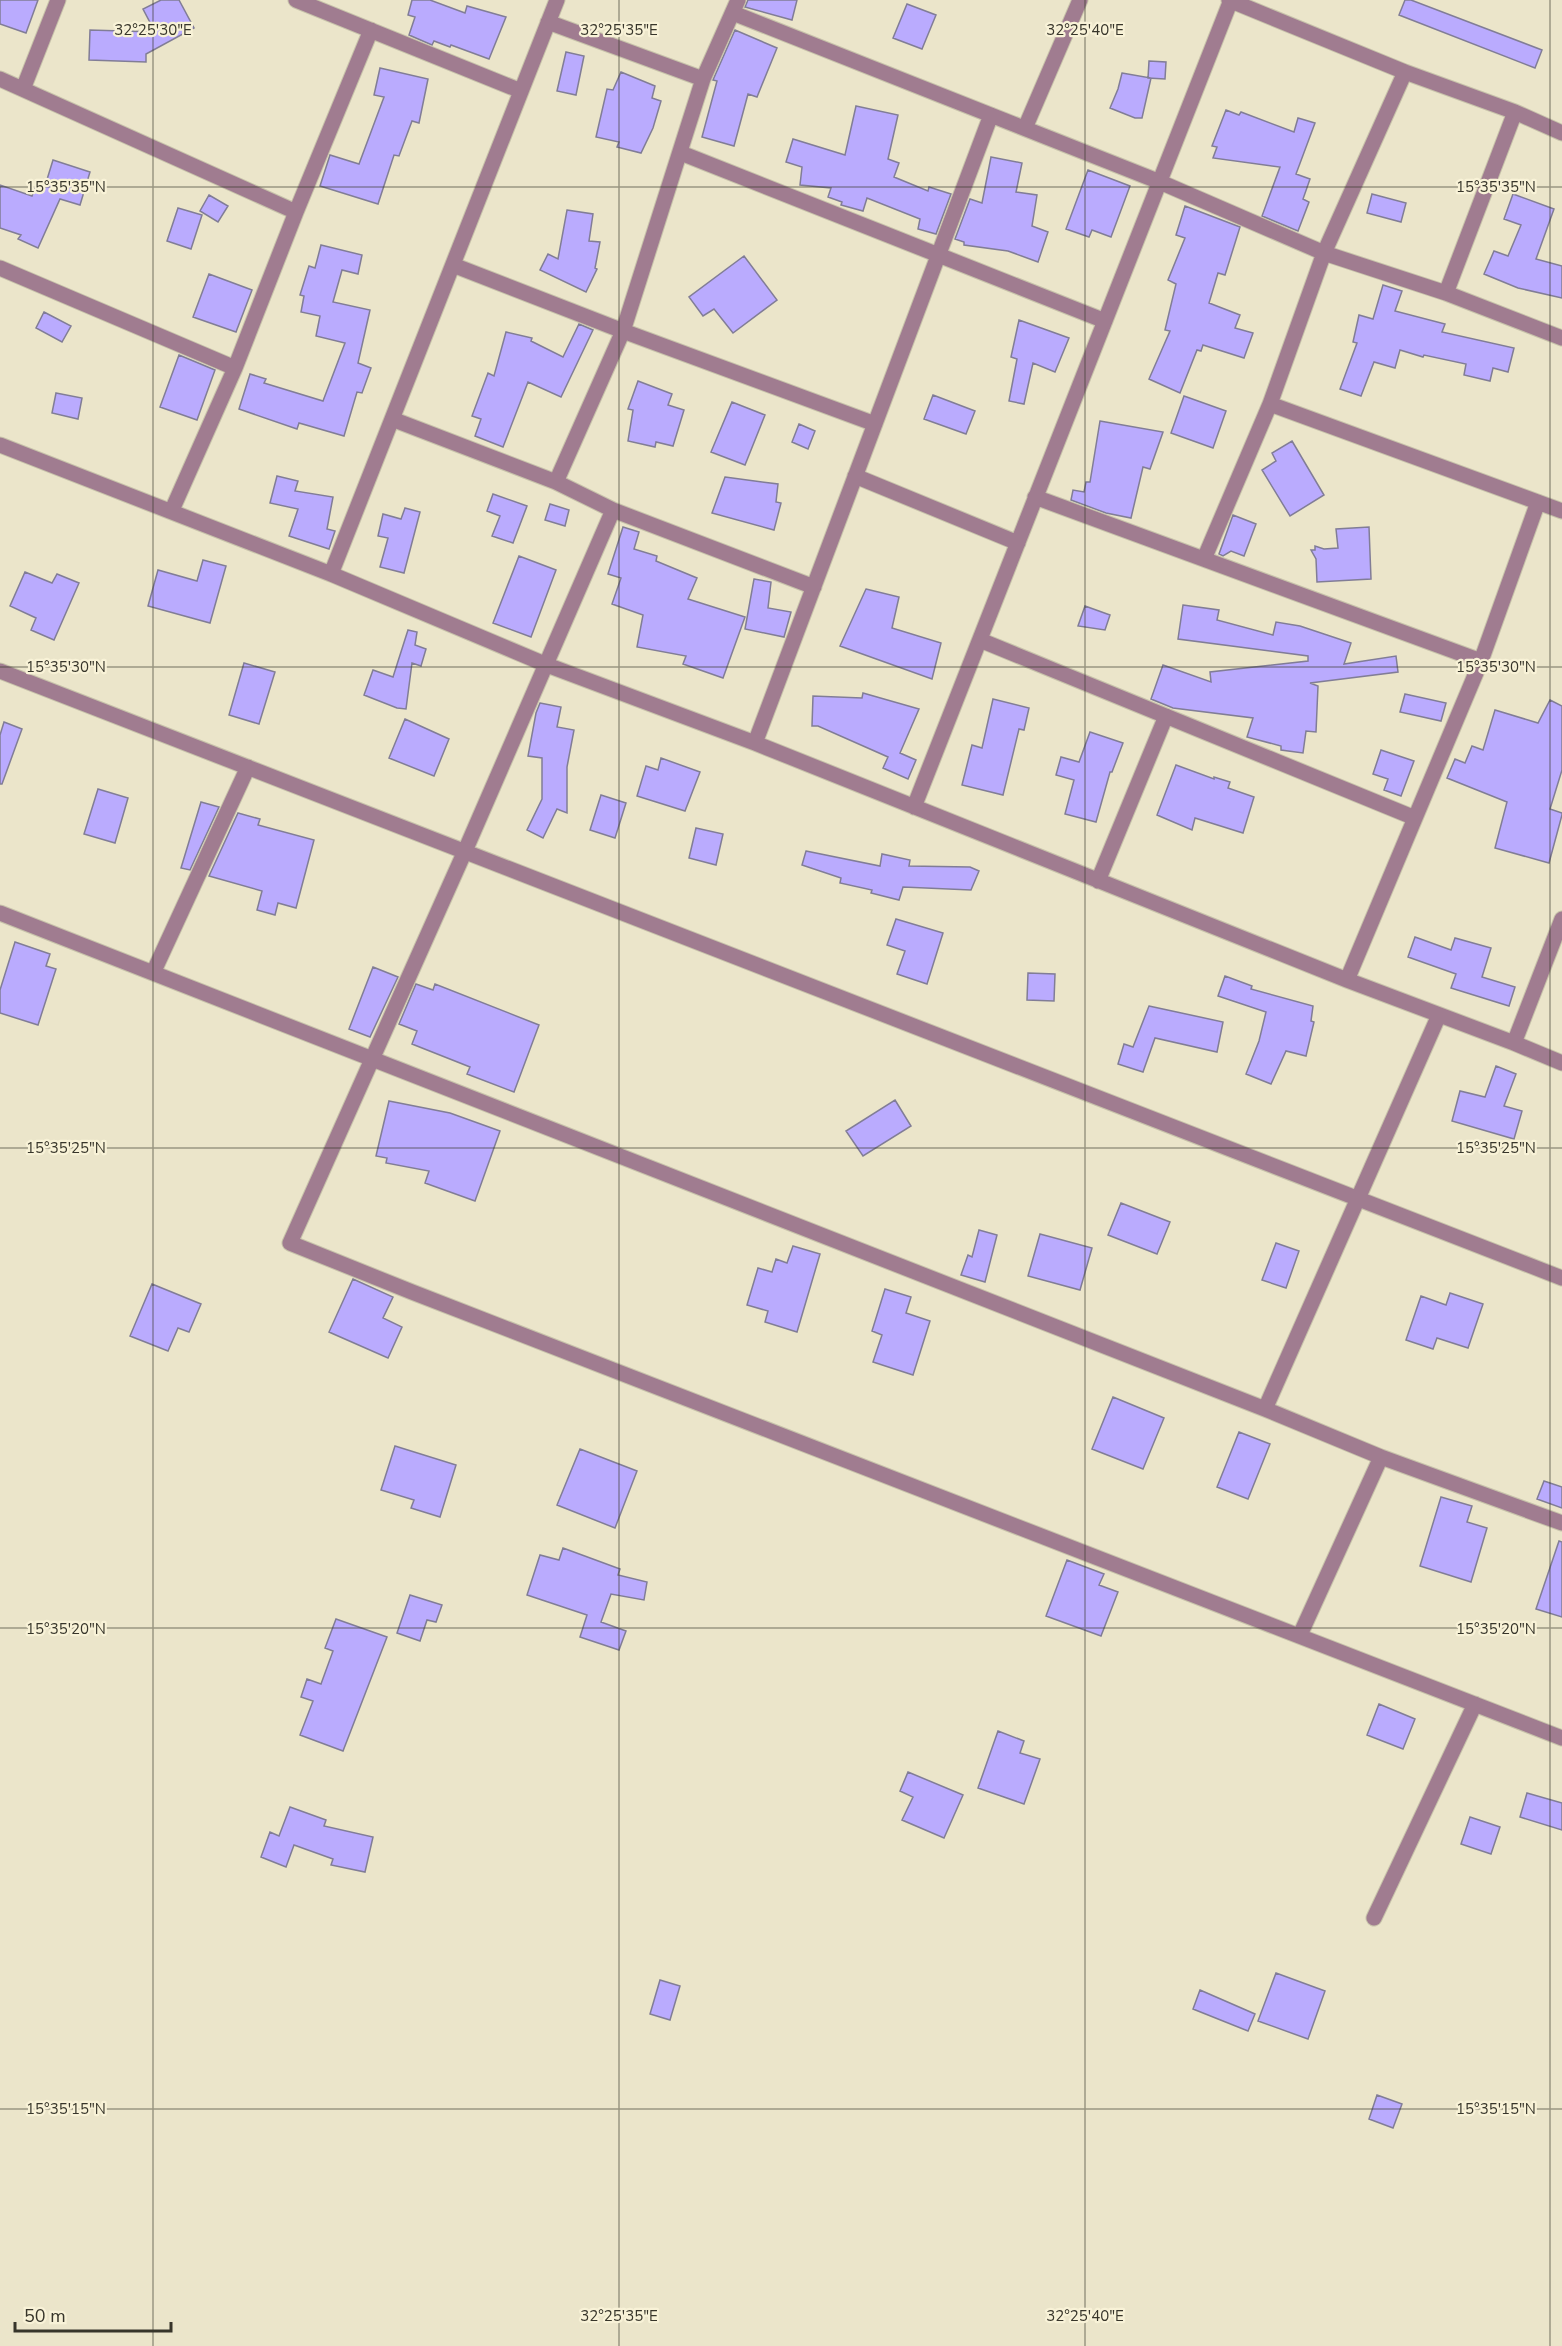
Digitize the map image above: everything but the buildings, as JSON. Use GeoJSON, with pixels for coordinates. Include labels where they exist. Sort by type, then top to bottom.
{"type":"FeatureCollection","features":[{"type":"Feature","properties":{"kind":"street"},"geometry":{"type":"LineString","coordinates":[[23,90],[57,0]]}},
{"type":"Feature","properties":{"kind":"street"},"geometry":{"type":"LineString","coordinates":[[296,0],[521,91]]}},
{"type":"Feature","properties":{"kind":"street"},"geometry":{"type":"LineString","coordinates":[[331,574],[557,0]]}},
{"type":"Feature","properties":{"kind":"street"},"geometry":{"type":"LineString","coordinates":[[1025,128],[1080,0]]}},
{"type":"Feature","properties":{"kind":"street"},"geometry":{"type":"LineString","coordinates":[[914,807],[1230,0],[1405,72],[1515,112],[1562,133]]}},
{"type":"Feature","properties":{"kind":"street"},"geometry":{"type":"LineString","coordinates":[[556,482],[622,331],[703,79],[735,6],[991,115],[1160,182],[1324,253],[1446,293],[1562,338]]}},
{"type":"Feature","properties":{"kind":"street"},"geometry":{"type":"LineString","coordinates":[[548,22],[703,79]]}},
{"type":"Feature","properties":{"kind":"street"},"geometry":{"type":"LineString","coordinates":[[172,510],[235,368],[371,30]]}},
{"type":"Feature","properties":{"kind":"street"},"geometry":{"type":"LineString","coordinates":[[1204,559],[1270,404],[1324,253],[1405,72]]}},
{"type":"Feature","properties":{"kind":"street"},"geometry":{"type":"LineString","coordinates":[[0,79],[296,212]]}},
{"type":"Feature","properties":{"kind":"street"},"geometry":{"type":"LineString","coordinates":[[1446,293],[1515,112]]}},
{"type":"Feature","properties":{"kind":"street"},"geometry":{"type":"LineString","coordinates":[[755,744],[991,115]]}},
{"type":"Feature","properties":{"kind":"street"},"geometry":{"type":"LineString","coordinates":[[681,153],[1105,321]]}},
{"type":"Feature","properties":{"kind":"street"},"geometry":{"type":"LineString","coordinates":[[453,265],[622,331],[875,424]]}},
{"type":"Feature","properties":{"kind":"street"},"geometry":{"type":"LineString","coordinates":[[0,268],[235,368]]}},
{"type":"Feature","properties":{"kind":"street"},"geometry":{"type":"LineString","coordinates":[[1270,404],[1562,511]]}},
{"type":"Feature","properties":{"kind":"street"},"geometry":{"type":"LineString","coordinates":[[392,419],[556,482],[613,510],[814,587]]}},
{"type":"Feature","properties":{"kind":"street"},"geometry":{"type":"LineString","coordinates":[[0,445],[172,510],[547,665],[755,744],[1347,980],[1562,1063]]}},
{"type":"Feature","properties":{"kind":"street"},"geometry":{"type":"LineString","coordinates":[[855,476],[1018,543]]}},
{"type":"Feature","properties":{"kind":"street"},"geometry":{"type":"LineString","coordinates":[[1035,497],[1481,661]]}},
{"type":"Feature","properties":{"kind":"street"},"geometry":{"type":"LineString","coordinates":[[1347,980],[1481,661],[1538,502]]}},
{"type":"Feature","properties":{"kind":"street"},"geometry":{"type":"LineString","coordinates":[[613,510],[547,665],[290,1243],[1562,1738]]}},
{"type":"Feature","properties":{"kind":"street"},"geometry":{"type":"LineString","coordinates":[[980,640],[1415,818]]}},
{"type":"Feature","properties":{"kind":"street"},"geometry":{"type":"LineString","coordinates":[[0,671],[1562,1278]]}},
{"type":"Feature","properties":{"kind":"street"},"geometry":{"type":"LineString","coordinates":[[1098,880],[1166,716]]}},
{"type":"Feature","properties":{"kind":"street"},"geometry":{"type":"LineString","coordinates":[[153,973],[248,767]]}},
{"type":"Feature","properties":{"kind":"street"},"geometry":{"type":"LineString","coordinates":[[0,913],[1265,1409],[1382,1457],[1562,1523]]}},
{"type":"Feature","properties":{"kind":"street"},"geometry":{"type":"LineString","coordinates":[[1514,1043],[1562,919]]}},
{"type":"Feature","properties":{"kind":"street"},"geometry":{"type":"LineString","coordinates":[[1265,1409],[1439,1015]]}},
{"type":"Feature","properties":{"kind":"street"},"geometry":{"type":"LineString","coordinates":[[1300,1635],[1382,1457]]}},
{"type":"Feature","properties":{"kind":"street"},"geometry":{"type":"LineString","coordinates":[[1374,1918],[1475,1704]]}}]}
